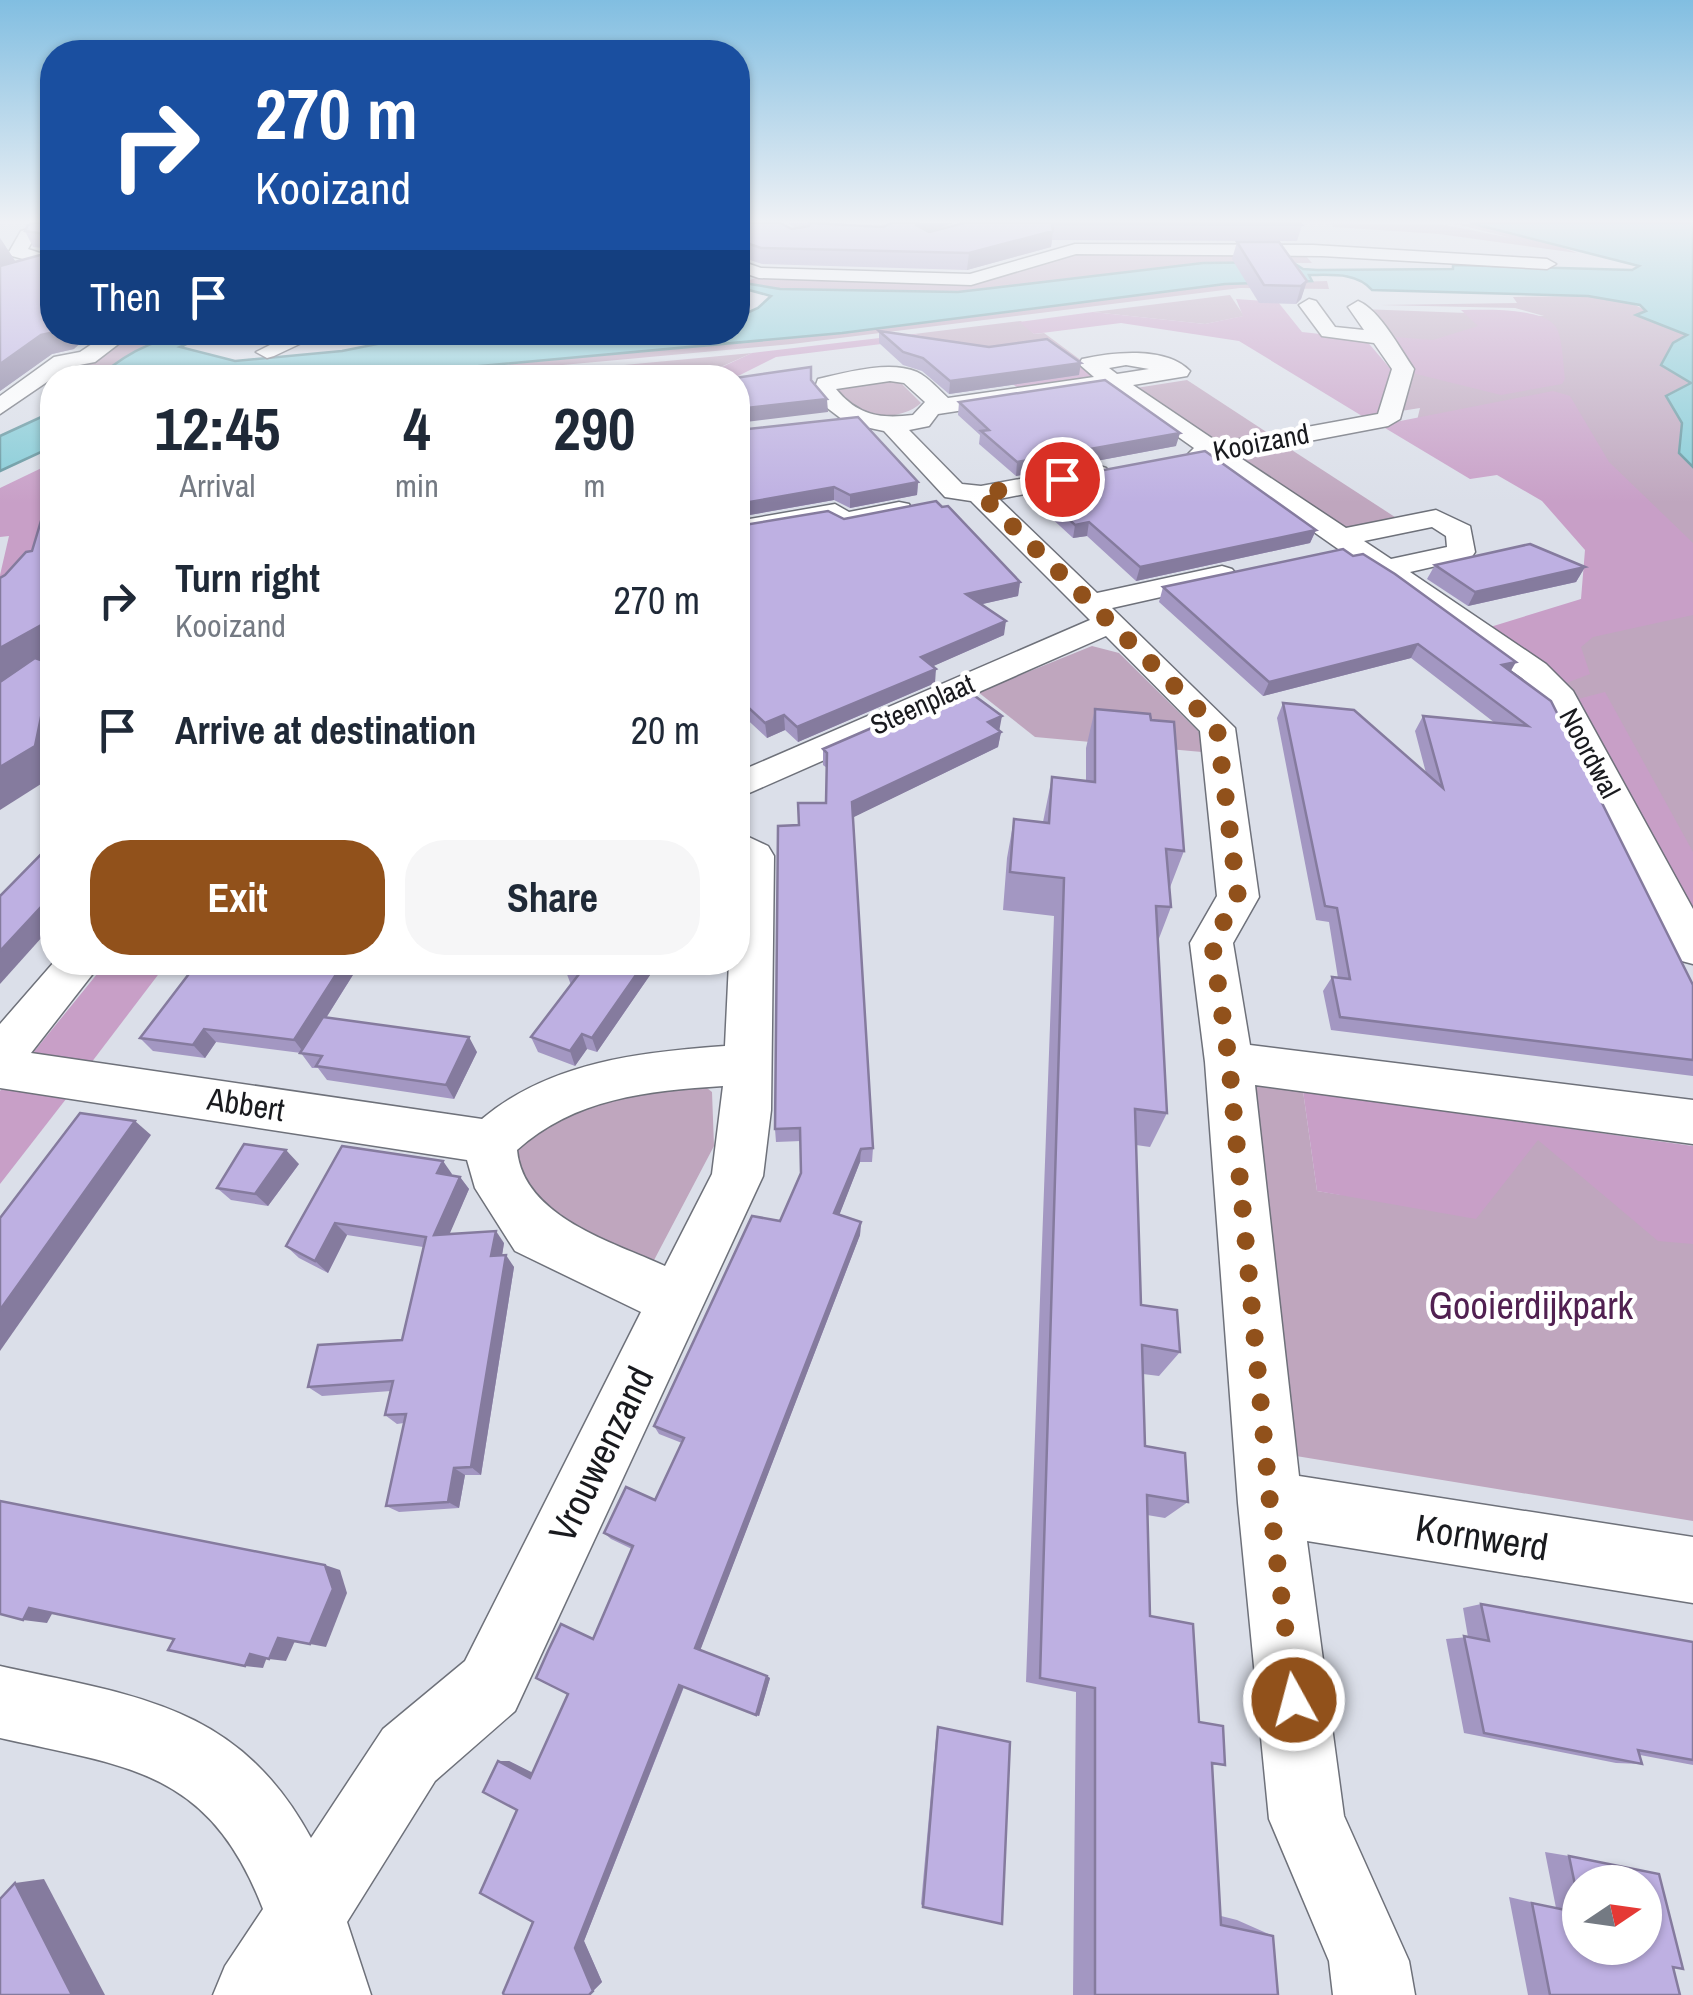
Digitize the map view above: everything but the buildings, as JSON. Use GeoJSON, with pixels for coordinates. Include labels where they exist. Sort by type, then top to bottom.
{"type":"FeatureCollection","features":[{"type":"Feature","properties":{"kind":"street"},"geometry":{"type":"LineString","coordinates":[[1317,316],[1329,332],[1381,338]]}},
{"type":"Feature","properties":{"kind":"street","name":"Kooizand"},"geometry":{"type":"LineString","coordinates":[[1175,458],[1388,420],[1403,368],[1365,316]]}},
{"type":"Feature","properties":{"kind":"street"},"geometry":{"type":"LineString","coordinates":[[16,362],[62,362],[87,357],[105,345]]}},
{"type":"Feature","properties":{"kind":"street"},"geometry":{"type":"LineString","coordinates":[[266,352],[283,345]]}},
{"type":"Feature","properties":{"kind":"street"},"geometry":{"type":"LineString","coordinates":[[58,365],[62,362]]}},
{"type":"Feature","properties":{"kind":"street"},"geometry":{"type":"LineString","coordinates":[[852,420],[828,394],[826,384],[890,374],[911,376],[943,406]]}},
{"type":"Feature","properties":{"kind":"street"},"geometry":{"type":"LineString","coordinates":[[0,407],[40,378]]}},
{"type":"Feature","properties":{"kind":"street","name":"Noordwal"},"geometry":{"type":"LineString","coordinates":[[852,420],[928,427],[930,408],[1113,381],[1336,546],[1385,569],[1534,671],[1561,698],[1693,948]]}},
{"type":"Feature","properties":{"kind":"street"},"geometry":{"type":"LineString","coordinates":[[818,425],[852,420]]}},
{"type":"Feature","properties":{"kind":"street"},"geometry":{"type":"LineString","coordinates":[[892,426],[954,491],[1118,469]]}},
{"type":"Feature","properties":{"kind":"street"},"geometry":{"type":"LineString","coordinates":[[750,527],[835,512],[843,521],[978,489]]}},
{"type":"Feature","properties":{"kind":"street"},"geometry":{"type":"LineString","coordinates":[[978,489],[1097,614],[1217,728],[1238,897],[1212,942],[1229,1062],[1270,1503],[1307,1819],[1370,1961],[1374,1995]]}},
{"type":"Feature","properties":{"kind":"street"},"geometry":{"type":"LineString","coordinates":[[1336,546],[1436,518],[1460,532],[1461,552],[1385,569]]}},
{"type":"Feature","properties":{"kind":"street","name":"Steenplaat"},"geometry":{"type":"LineString","coordinates":[[750,776],[1097,614],[1249,569]]}},
{"type":"Feature","properties":{"kind":"street","name":"Vrouwenzand"},"geometry":{"type":"LineString","coordinates":[[750,854],[754,856],[750,960]]}},
{"type":"Feature","properties":{"kind":"street"},"geometry":{"type":"LineString","coordinates":[[0,1057],[69,975]]}},
{"type":"Feature","properties":{"kind":"street","name":"Vrouwenzand"},"geometry":{"type":"LineString","coordinates":[[254,1995],[410,1755],[490,1686],[737,1176],[746,1110],[749,975]]}},
{"type":"Feature","properties":{"kind":"street"},"geometry":{"type":"LineString","coordinates":[[1229,1062],[1693,1122]]}},
{"type":"Feature","properties":{"kind":"street"},"geometry":{"type":"LineString","coordinates":[[676,1300],[534,1234],[493,1172],[491,1142],[513,1119],[571,1091],[624,1074],[746,1064]]}},
{"type":"Feature","properties":{"kind":"street","name":"Abbert"},"geometry":{"type":"LineString","coordinates":[[0,1068],[491,1142]]}},
{"type":"Feature","properties":{"kind":"street","name":"Kornwerd"},"geometry":{"type":"LineString","coordinates":[[1270,1503],[1693,1570]]}},
{"type":"Feature","properties":{"kind":"street"},"geometry":{"type":"LineString","coordinates":[[0,1702],[142,1734],[210,1767],[266,1826],[307,1916],[330,1995]]}},
{"type":"Feature","properties":{"kind":"green space"},"geometry":{"type":"Polygon","coordinates":[[[974,316],[1015,316],[792,344],[564,365],[499,365],[750,345],[750,342],[974,316]]]}},
{"type":"Feature","properties":{"kind":"green space"},"geometry":{"type":"Polygon","coordinates":[[[1131,316],[1244,316],[1205,324],[1131,316]]]}},
{"type":"Feature","properties":{"kind":"green space"},"geometry":{"type":"Polygon","coordinates":[[[1367,316],[1637,316],[1688,335],[1692,384],[1667,396],[1682,423],[1679,453],[1693,467],[1693,908],[1531,631],[1614,578],[1558,496],[1414,433],[1420,408],[1401,411],[1406,397],[1382,336],[1367,316]]]}},
{"type":"Feature","properties":{"kind":"green space"},"geometry":{"type":"Polygon","coordinates":[[[1021,321],[1034,334],[1044,333],[1082,361],[1045,368],[914,334],[1021,321]]]}},
{"type":"Feature","properties":{"kind":"green space"},"geometry":{"type":"Polygon","coordinates":[[[147,345],[115,365],[85,365],[113,346],[147,345]]]}},
{"type":"Feature","properties":{"kind":"green space"},"geometry":{"type":"Polygon","coordinates":[[[752,353],[725,365],[624,365],[752,353]]]}},
{"type":"Feature","properties":{"kind":"green space"},"geometry":{"type":"Polygon","coordinates":[[[897,379],[921,403],[899,414],[863,413],[837,390],[844,384],[897,379]]]}},
{"type":"Feature","properties":{"kind":"green space"},"geometry":{"type":"Polygon","coordinates":[[[1187,380],[1271,435],[1219,444],[1136,388],[1187,380]]]}},
{"type":"Feature","properties":{"kind":"green space"},"geometry":{"type":"Polygon","coordinates":[[[1281,443],[1398,519],[1344,530],[1231,452],[1281,443]]]}},
{"type":"Feature","properties":{"kind":"green space"},"geometry":{"type":"Polygon","coordinates":[[[1092,646],[1119,653],[1199,732],[1202,752],[1035,737],[978,692],[1092,646]]]}},
{"type":"Feature","properties":{"kind":"green space"},"geometry":{"type":"Polygon","coordinates":[[[698,1081],[712,1092],[714,1146],[652,1264],[568,1222],[534,1192],[517,1149],[553,1112],[698,1081]]]}},
{"type":"Feature","properties":{"kind":"green space","name":"Gooierdijkpark"},"geometry":{"type":"Polygon","coordinates":[[[1249,1083],[1303,1091],[1317,1191],[1342,1195],[1538,1139],[1693,1167],[1693,1521],[1290,1455],[1249,1083]]]}},
{"type":"Feature","properties":{"kind":"shaded area"},"geometry":{"type":"Polygon","coordinates":[[[1063,316],[1131,316],[1205,324],[1243,316],[1289,316],[1302,332],[1365,339],[1394,373],[1381,416],[1367,419],[1239,341],[1121,323],[1034,334],[1019,322],[1063,316]]]}},
{"type":"Feature","properties":{"kind":"shaded area"},"geometry":{"type":"Polygon","coordinates":[[[1467,316],[1539,316],[1552,323],[1562,348],[1562,384],[1501,395],[1412,373],[1382,336],[1433,340],[1478,326],[1467,316]]]}},
{"type":"Feature","properties":{"kind":"shaded area"},"geometry":{"type":"Polygon","coordinates":[[[914,334],[985,350],[1082,361],[1102,376],[1019,389],[979,357],[914,340],[776,357],[750,370],[750,365],[726,365],[752,353],[914,334]]]}},
{"type":"Feature","properties":{"kind":"shaded area"},"geometry":{"type":"Polygon","coordinates":[[[1553,391],[1570,396],[1609,462],[1693,543],[1693,615],[1593,637],[1581,647],[1590,674],[1561,685],[1487,628],[1581,599],[1585,550],[1542,501],[1497,475],[1470,479],[1380,425],[1553,391]]]}},
{"type":"Feature","properties":{"kind":"shaded area"},"geometry":{"type":"Polygon","coordinates":[[[40,469],[40,561],[0,613],[0,575],[9,536],[0,537],[0,488],[40,469]]]}},
{"type":"Feature","properties":{"kind":"shaded area"},"geometry":{"type":"Polygon","coordinates":[[[1605,692],[1693,852],[1693,922],[1570,701],[1605,692]]]}},
{"type":"Feature","properties":{"kind":"shaded area"},"geometry":{"type":"Polygon","coordinates":[[[96,975],[158,975],[88,1067],[28,1059],[96,975]]]}},
{"type":"Feature","properties":{"kind":"shaded area"},"geometry":{"type":"Polygon","coordinates":[[[9,1080],[73,1090],[0,1184],[0,1091],[9,1080]]]}},
{"type":"Feature","properties":{"kind":"shaded area"},"geometry":{"type":"Polygon","coordinates":[[[1303,1091],[1693,1146],[1693,1244],[1658,1241],[1538,1140],[1476,1219],[1317,1191],[1303,1091]]]}},
{"type":"Feature","properties":{"kind":"water"},"geometry":{"type":"Polygon","coordinates":[[[750,316],[974,316],[750,341],[750,316]]]}},
{"type":"Feature","properties":{"kind":"water"},"geometry":{"type":"Polygon","coordinates":[[[1639,316],[1693,316],[1693,467],[1679,453],[1682,423],[1666,396],[1691,383],[1661,365],[1673,343],[1687,335],[1639,316]]]}},
{"type":"Feature","properties":{"kind":"water"},"geometry":{"type":"Polygon","coordinates":[[[149,345],[184,345],[180,347],[235,361],[372,345],[711,345],[491,365],[115,365],[149,345]]]}},
{"type":"Feature","properties":{"kind":"water"},"geometry":{"type":"Polygon","coordinates":[[[40,418],[40,453],[0,471],[0,436],[40,418]]]}},
{"type":"Feature","properties":{"kind":"route"},"geometry":{"type":"LineString","coordinates":[[1062,479],[980,494],[1087,604],[1217,728],[1238,897],[1212,942],[1229,1062],[1270,1503],[1294,1700]]}}]}
